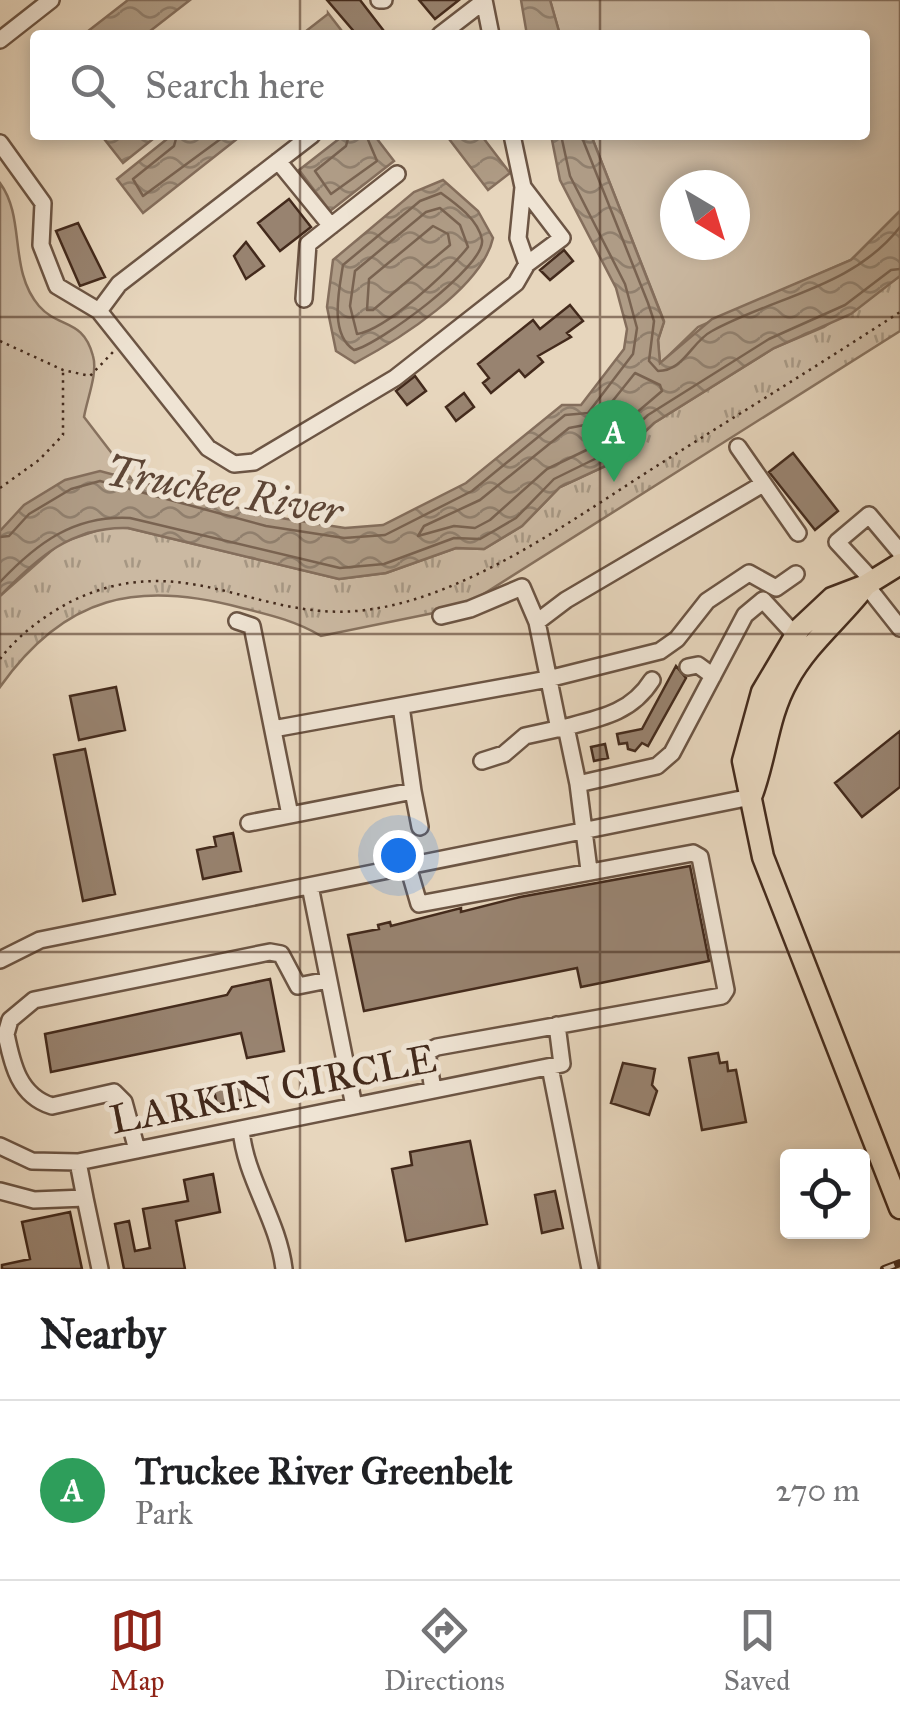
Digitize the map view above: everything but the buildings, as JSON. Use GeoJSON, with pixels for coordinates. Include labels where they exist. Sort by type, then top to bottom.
{"type":"FeatureCollection","features":[{"type":"Feature","properties":{"kind":"main road"},"geometry":{"type":"LineString","coordinates":[[900,564],[870,583],[832,598],[795,635],[771,672],[754,713],[744,761],[763,856],[900,1207]]}},
{"type":"Feature","properties":{"kind":"main road"},"geometry":{"type":"LineString","coordinates":[[751,797],[771,719],[786,682],[815,639],[870,583]]}},
{"type":"Feature","properties":{"kind":"street"},"geometry":{"type":"LineString","coordinates":[[0,40],[51,0]]}},
{"type":"Feature","properties":{"kind":"street"},"geometry":{"type":"LineString","coordinates":[[446,30],[484,0],[490,30]]}},
{"type":"Feature","properties":{"kind":"street"},"geometry":{"type":"LineString","coordinates":[[99,310],[118,284],[305,140]]}},
{"type":"Feature","properties":{"kind":"street"},"geometry":{"type":"LineString","coordinates":[[513,140],[523,187],[518,238],[527,264]]}},
{"type":"Feature","properties":{"kind":"street"},"geometry":{"type":"LineString","coordinates":[[0,142],[43,203],[40,245],[57,286],[99,310],[208,448],[234,464],[254,462],[395,378],[516,283],[527,264],[562,238],[523,187]]}},
{"type":"Feature","properties":{"kind":"street"},"geometry":{"type":"LineString","coordinates":[[278,161],[330,226]]}},
{"type":"Feature","properties":{"kind":"street"},"geometry":{"type":"LineString","coordinates":[[304,299],[308,244],[397,174]]}},
{"type":"Feature","properties":{"kind":"street"},"geometry":{"type":"LineString","coordinates":[[738,446],[798,534]]}},
{"type":"Feature","properties":{"kind":"street"},"geometry":{"type":"LineString","coordinates":[[537,622],[566,600],[764,484]]}},
{"type":"Feature","properties":{"kind":"street"},"geometry":{"type":"LineString","coordinates":[[900,552],[869,515],[838,542],[900,628]]}},
{"type":"Feature","properties":{"kind":"street"},"geometry":{"type":"LineString","coordinates":[[273,729],[548,679],[660,651],[678,639],[707,600],[750,572],[776,588],[796,574]]}},
{"type":"Feature","properties":{"kind":"street"},"geometry":{"type":"LineString","coordinates":[[441,616],[470,609],[522,587],[537,622],[548,679],[578,784],[590,870]]}},
{"type":"Feature","properties":{"kind":"street"},"geometry":{"type":"LineString","coordinates":[[578,784],[656,766],[672,753],[745,615],[762,600],[795,635]]}},
{"type":"Feature","properties":{"kind":"street"},"geometry":{"type":"LineString","coordinates":[[237,622],[252,626],[290,815]]}},
{"type":"Feature","properties":{"kind":"street"},"geometry":{"type":"LineString","coordinates":[[660,651],[683,664],[698,665],[713,676]]}},
{"type":"Feature","properties":{"kind":"street"},"geometry":{"type":"LineString","coordinates":[[482,761],[504,754],[525,736],[604,718],[639,701],[652,680]]}},
{"type":"Feature","properties":{"kind":"street"},"geometry":{"type":"LineString","coordinates":[[401,706],[420,827]]}},
{"type":"Feature","properties":{"kind":"street"},"geometry":{"type":"LineString","coordinates":[[249,824],[414,791]]}},
{"type":"Feature","properties":{"kind":"street"},"geometry":{"type":"LineString","coordinates":[[0,960],[40,940],[751,797]]}},
{"type":"Feature","properties":{"kind":"street"},"geometry":{"type":"LineString","coordinates":[[408,866],[419,904],[678,852],[700,857],[726,990],[722,996],[427,1052],[433,1090]]}},
{"type":"Feature","properties":{"kind":"street"},"geometry":{"type":"LineString","coordinates":[[310,886],[354,1106]]}},
{"type":"Feature","properties":{"kind":"street"},"geometry":{"type":"LineString","coordinates":[[138,1150],[124,1102],[114,1092],[52,1106],[28,1092],[14,1070],[6,1034],[20,1009],[34,1000],[270,952],[282,954],[298,986],[328,980]]}},
{"type":"Feature","properties":{"kind":"street"},"geometry":{"type":"LineString","coordinates":[[557,1026],[556,1065],[590,1269]]}},
{"type":"Feature","properties":{"kind":"street","name":"LARKIN CIRCLE"},"geometry":{"type":"LineString","coordinates":[[0,1146],[32,1161],[78,1162],[556,1065]]}},
{"type":"Feature","properties":{"kind":"street"},"geometry":{"type":"LineString","coordinates":[[241,1129],[244,1160],[268,1206],[284,1269]]}},
{"type":"Feature","properties":{"kind":"street"},"geometry":{"type":"LineString","coordinates":[[78,1162],[100,1269]]}},
{"type":"Feature","properties":{"kind":"street"},"geometry":{"type":"LineString","coordinates":[[0,1191],[34,1200],[85,1198]]}},
{"type":"Feature","properties":{"kind":"path"},"geometry":{"type":"LineString","coordinates":[[0,659],[54,610],[86,594],[140,579],[210,585],[328,610],[365,610],[415,598],[476,573],[565,524],[900,312]]}},
{"type":"Feature","properties":{"kind":"path"},"geometry":{"type":"LineString","coordinates":[[0,342],[63,370],[90,376],[118,347]]}},
{"type":"Feature","properties":{"kind":"path"},"geometry":{"type":"LineString","coordinates":[[0,488],[39,460],[63,434],[63,370]]}},
{"type":"Feature","properties":{"kind":"green space"},"geometry":{"type":"Polygon","coordinates":[[[550,0],[900,0],[900,211],[851,260],[698,327],[660,364],[658,340],[664,321],[593,140],[870,140],[870,30],[559,30],[550,0]]]}},
{"type":"Feature","properties":{"kind":"green space"},"geometry":{"type":"Polygon","coordinates":[[[0,183],[13,212],[29,292],[47,313],[77,330],[89,344],[93,378],[84,417],[130,477],[91,475],[74,479],[43,494],[0,531],[0,183]]]}},
{"type":"Feature","properties":{"kind":"green space"},"geometry":{"type":"Polygon","coordinates":[[[900,276],[900,331],[463,607],[321,636],[283,619],[242,608],[169,596],[137,596],[106,602],[78,614],[25,656],[0,687],[0,596],[60,543],[107,527],[128,528],[339,579],[386,573],[456,548],[484,549],[522,526],[560,487],[612,463],[654,423],[774,348],[824,327],[900,276]]]}},
{"type":"Feature","properties":{"kind":"water"},"geometry":{"type":"Polygon","coordinates":[[[128,0],[190,0],[151,30],[89,30],[128,0]]]}},
{"type":"Feature","properties":{"kind":"water"},"geometry":{"type":"Polygon","coordinates":[[[521,0],[550,0],[559,30],[526,30],[521,0]]]}},
{"type":"Feature","properties":{"kind":"water"},"geometry":{"type":"Polygon","coordinates":[[[328,14],[341,30],[307,30],[328,14]]]}},
{"type":"Feature","properties":{"kind":"water"},"geometry":{"type":"Polygon","coordinates":[[[105,140],[152,140],[123,163],[105,140]]]}},
{"type":"Feature","properties":{"kind":"water"},"geometry":{"type":"Polygon","coordinates":[[[166,140],[236,140],[143,213],[117,179],[166,140]]]}},
{"type":"Feature","properties":{"kind":"water"},"geometry":{"type":"Polygon","coordinates":[[[338,140],[378,140],[394,161],[330,211],[299,170],[338,140]]]}},
{"type":"Feature","properties":{"kind":"water"},"geometry":{"type":"Polygon","coordinates":[[[450,140],[485,140],[510,173],[488,190],[450,140]]]}},
{"type":"Feature","properties":{"kind":"water"},"geometry":{"type":"Polygon","coordinates":[[[552,140],[593,140],[664,322],[658,340],[660,363],[712,319],[851,260],[900,211],[900,276],[851,314],[774,348],[654,423],[612,463],[560,487],[522,526],[484,549],[456,548],[386,573],[339,579],[128,528],[108,529],[90,532],[57,547],[0,596],[0,531],[24,505],[65,480],[100,471],[268,516],[345,528],[383,525],[466,483],[562,405],[581,405],[624,349],[627,329],[616,288],[560,180],[552,140]]]}},
{"type":"Feature","properties":{"kind":"water"},"geometry":{"type":"Polygon","coordinates":[[[443,180],[478,211],[493,238],[486,257],[436,311],[355,363],[336,351],[327,307],[333,260],[414,192],[443,180]]]}},
{"type":"Feature","properties":{"kind":"railway"},"geometry":{"type":"LineString","coordinates":[[884,1269],[900,1263]]}},
{"type":"Feature","properties":{"kind":"place","name":"Truckee River Greenbelt"},"geometry":{"type":"Point","coordinates":[614,482]}},
{"type":"Feature","properties":{"kind":"water label","name":"Truckee River"},"geometry":{"type":"Point","coordinates":[224,491]}}]}
